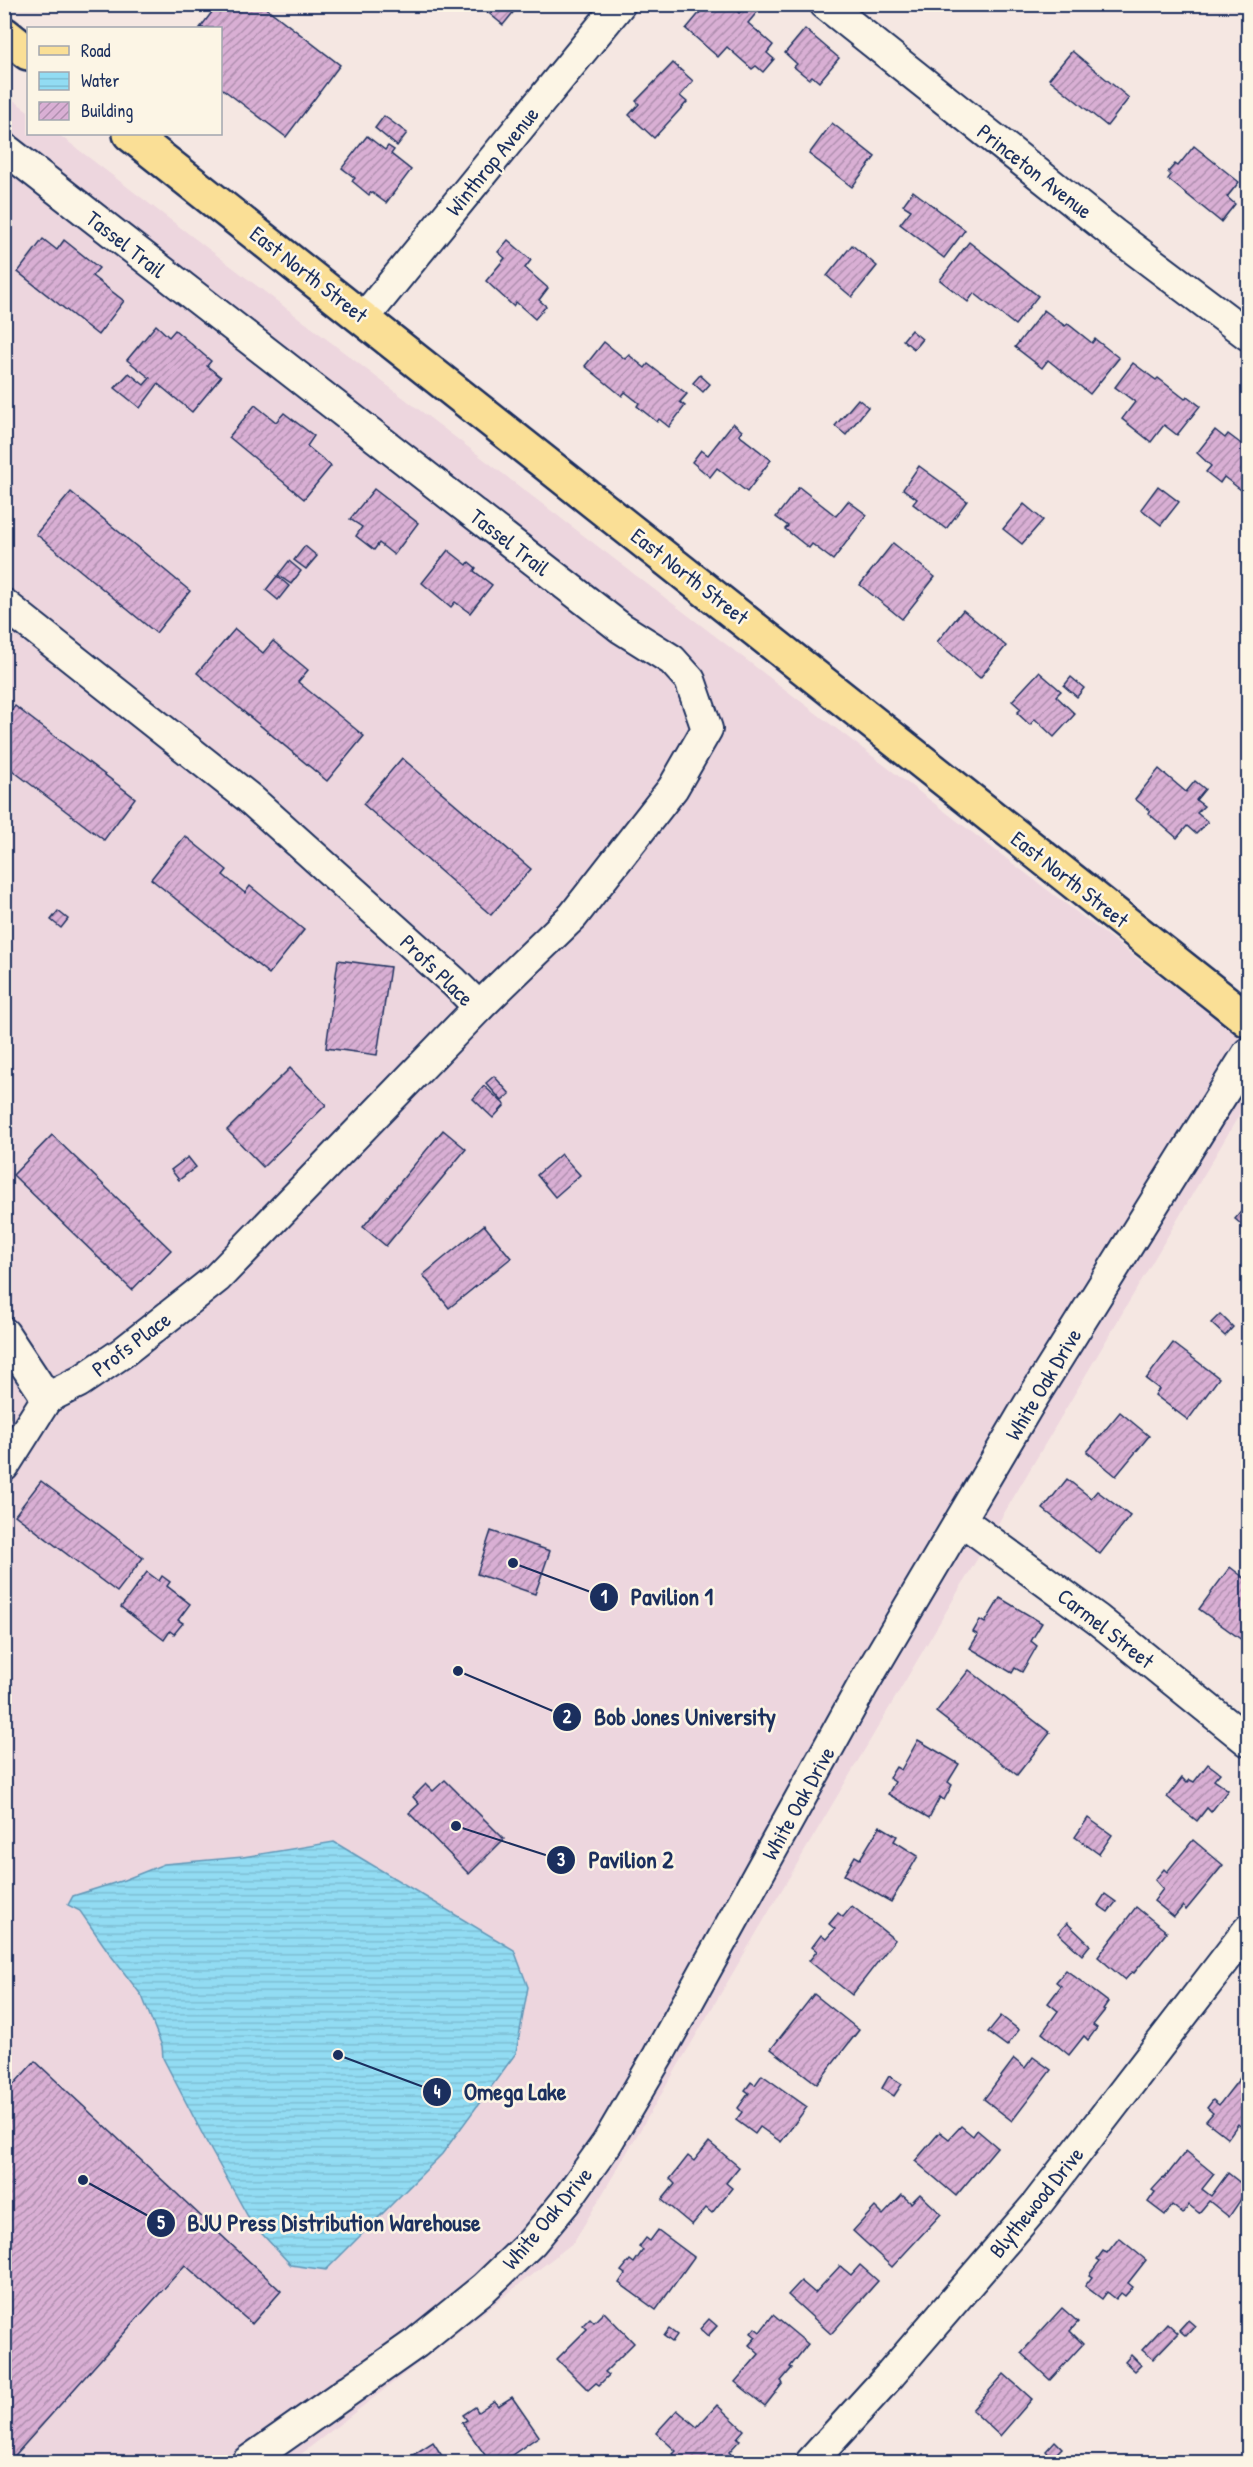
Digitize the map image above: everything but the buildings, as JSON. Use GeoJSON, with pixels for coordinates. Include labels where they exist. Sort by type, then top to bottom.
{"type":"FeatureCollection","features":[{"type":"Feature","properties":{"kind":"main road"},"geometry":{"type":"LineString","coordinates":[[4,34],[27,52]]}},
{"type":"Feature","properties":{"kind":"main road","name":"East North Street"},"geometry":{"type":"LineString","coordinates":[[131,135],[1248,1020]]}},
{"type":"Feature","properties":{"kind":"street","name":"Winthrop Avenue"},"geometry":{"type":"LineString","coordinates":[[364,318],[620,4]]}},
{"type":"Feature","properties":{"kind":"street","name":"Princeton Avenue"},"geometry":{"type":"LineString","coordinates":[[825,4],[1104,226],[1246,327]]}},
{"type":"Feature","properties":{"kind":"street","name":"Tassel Trail"},"geometry":{"type":"LineString","coordinates":[[4,148],[621,628],[672,660],[690,680],[707,729],[673,788],[573,916],[479,1007]]}},
{"type":"Feature","properties":{"kind":"street","name":"Profs Place"},"geometry":{"type":"LineString","coordinates":[[4,604],[249,798],[479,1007],[217,1278],[122,1353],[79,1382],[47,1398]]}},
{"type":"Feature","properties":{"kind":"street","name":"White Oak Drive"},"geometry":{"type":"LineString","coordinates":[[247,2463],[416,2343],[484,2288],[532,2242],[566,2202],[606,2143],[658,2056],[863,1685],[1029,1404],[1248,1053]]}},
{"type":"Feature","properties":{"kind":"street"},"geometry":{"type":"LineString","coordinates":[[4,1333],[47,1398],[4,1466]]}},
{"type":"Feature","properties":{"kind":"street","name":"Carmel Street"},"geometry":{"type":"LineString","coordinates":[[961,1520],[1097,1619],[1248,1741]]}},
{"type":"Feature","properties":{"kind":"street","name":"Blythewood Drive"},"geometry":{"type":"LineString","coordinates":[[811,2463],[1037,2204],[1248,1930]]}},
{"type":"Feature","properties":{"kind":"shaded area"},"geometry":{"type":"Polygon","coordinates":[[[4,93],[27,110],[27,135],[59,135],[1248,1043],[1248,1100],[574,2242],[291,2462],[5,2462],[4,93]]]}},
{"type":"Feature","properties":{"kind":"green space"},"geometry":{"type":"Polygon","coordinates":[[[4,1361],[9,1366],[10,1417],[5,1427],[4,1361]]]}},
{"type":"Feature","properties":{"kind":"water"},"geometry":{"type":"Polygon","coordinates":[[[334,1842],[514,1950],[528,1987],[516,2053],[442,2154],[326,2270],[291,2265],[251,2222],[163,2058],[162,2046],[142,1996],[80,1911],[68,1905],[73,1896],[124,1880],[164,1864],[243,1857],[334,1842]]]}},
{"type":"Feature","properties":{"kind":"place","name":"Pavilion 1"},"geometry":{"type":"Point","coordinates":[513,1563]}},
{"type":"Feature","properties":{"kind":"place","name":"Bob Jones University"},"geometry":{"type":"Point","coordinates":[458,1671]}},
{"type":"Feature","properties":{"kind":"place","name":"Pavilion 2"},"geometry":{"type":"Point","coordinates":[456,1826]}},
{"type":"Feature","properties":{"kind":"place","name":"Omega Lake"},"geometry":{"type":"Point","coordinates":[338,2055]}},
{"type":"Feature","properties":{"kind":"place","name":"BJU Press Distribution Warehouse"},"geometry":{"type":"Point","coordinates":[83,2180]}}]}
